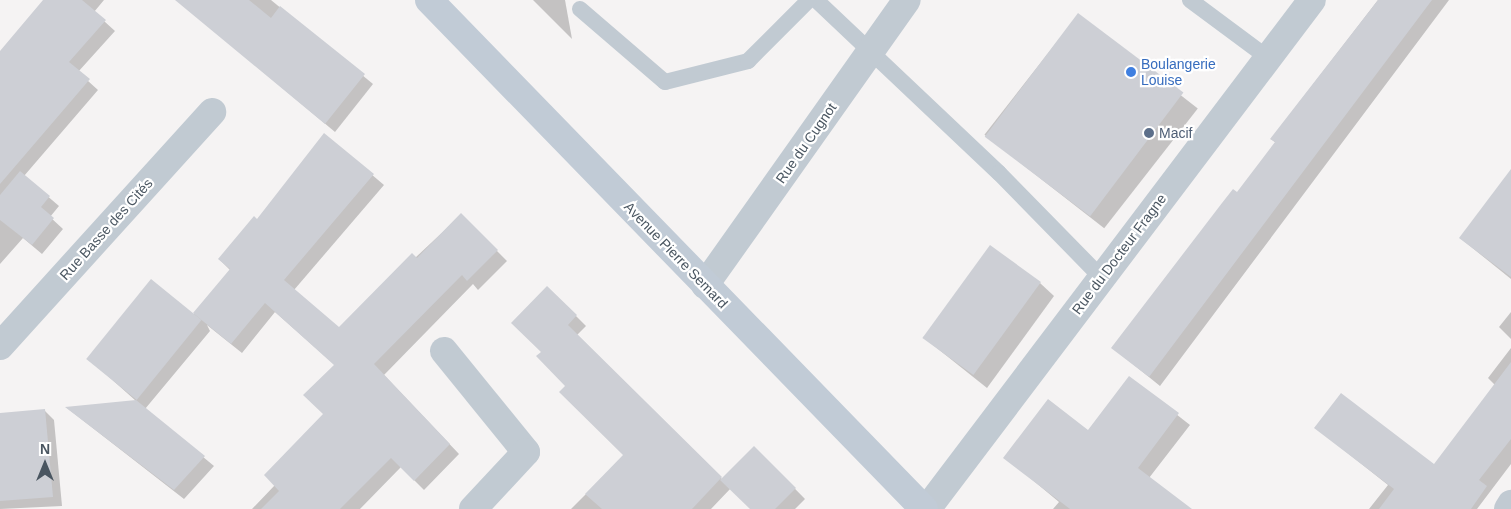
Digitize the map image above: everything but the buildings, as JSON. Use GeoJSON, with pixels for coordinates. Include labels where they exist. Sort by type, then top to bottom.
{"type":"FeatureCollection","features":[{"type":"Feature","properties":{"kind":"main road","name":"Avenue Pierre Semard"},"geometry":{"type":"LineString","coordinates":[[430,0],[705,285],[925,509]]}},
{"type":"Feature","properties":{"kind":"street","name":"Rue du Cugnot"},"geometry":{"type":"LineString","coordinates":[[705,285],[907,0]]}},
{"type":"Feature","properties":{"kind":"street","name":"Rue du Docteur Fragne"},"geometry":{"type":"LineString","coordinates":[[925,509],[1312,0]]}},
{"type":"Feature","properties":{"kind":"street","name":"Rue Basse des Cités"},"geometry":{"type":"LineString","coordinates":[[0,346],[212,112]]}},
{"type":"Feature","properties":{"kind":"street"},"geometry":{"type":"LineString","coordinates":[[444,351],[526,452],[473,509]]}},
{"type":"Feature","properties":{"kind":"street"},"geometry":{"type":"LineString","coordinates":[[1508,509],[1511,504]]}},
{"type":"Feature","properties":{"kind":"lane"},"geometry":{"type":"LineString","coordinates":[[580,9],[664,82],[748,61],[809,0]]}},
{"type":"Feature","properties":{"kind":"lane"},"geometry":{"type":"LineString","coordinates":[[816,0],[872,50],[1101,278]]}},
{"type":"Feature","properties":{"kind":"lane"},"geometry":{"type":"LineString","coordinates":[[1190,0],[1268,58]]}},
{"type":"Feature","properties":{"kind":"place","name":"Boulangerie Louise"},"geometry":{"type":"Point","coordinates":[1131,72]}},
{"type":"Feature","properties":{"kind":"place","name":"Macif"},"geometry":{"type":"Point","coordinates":[1149,133]}}]}
